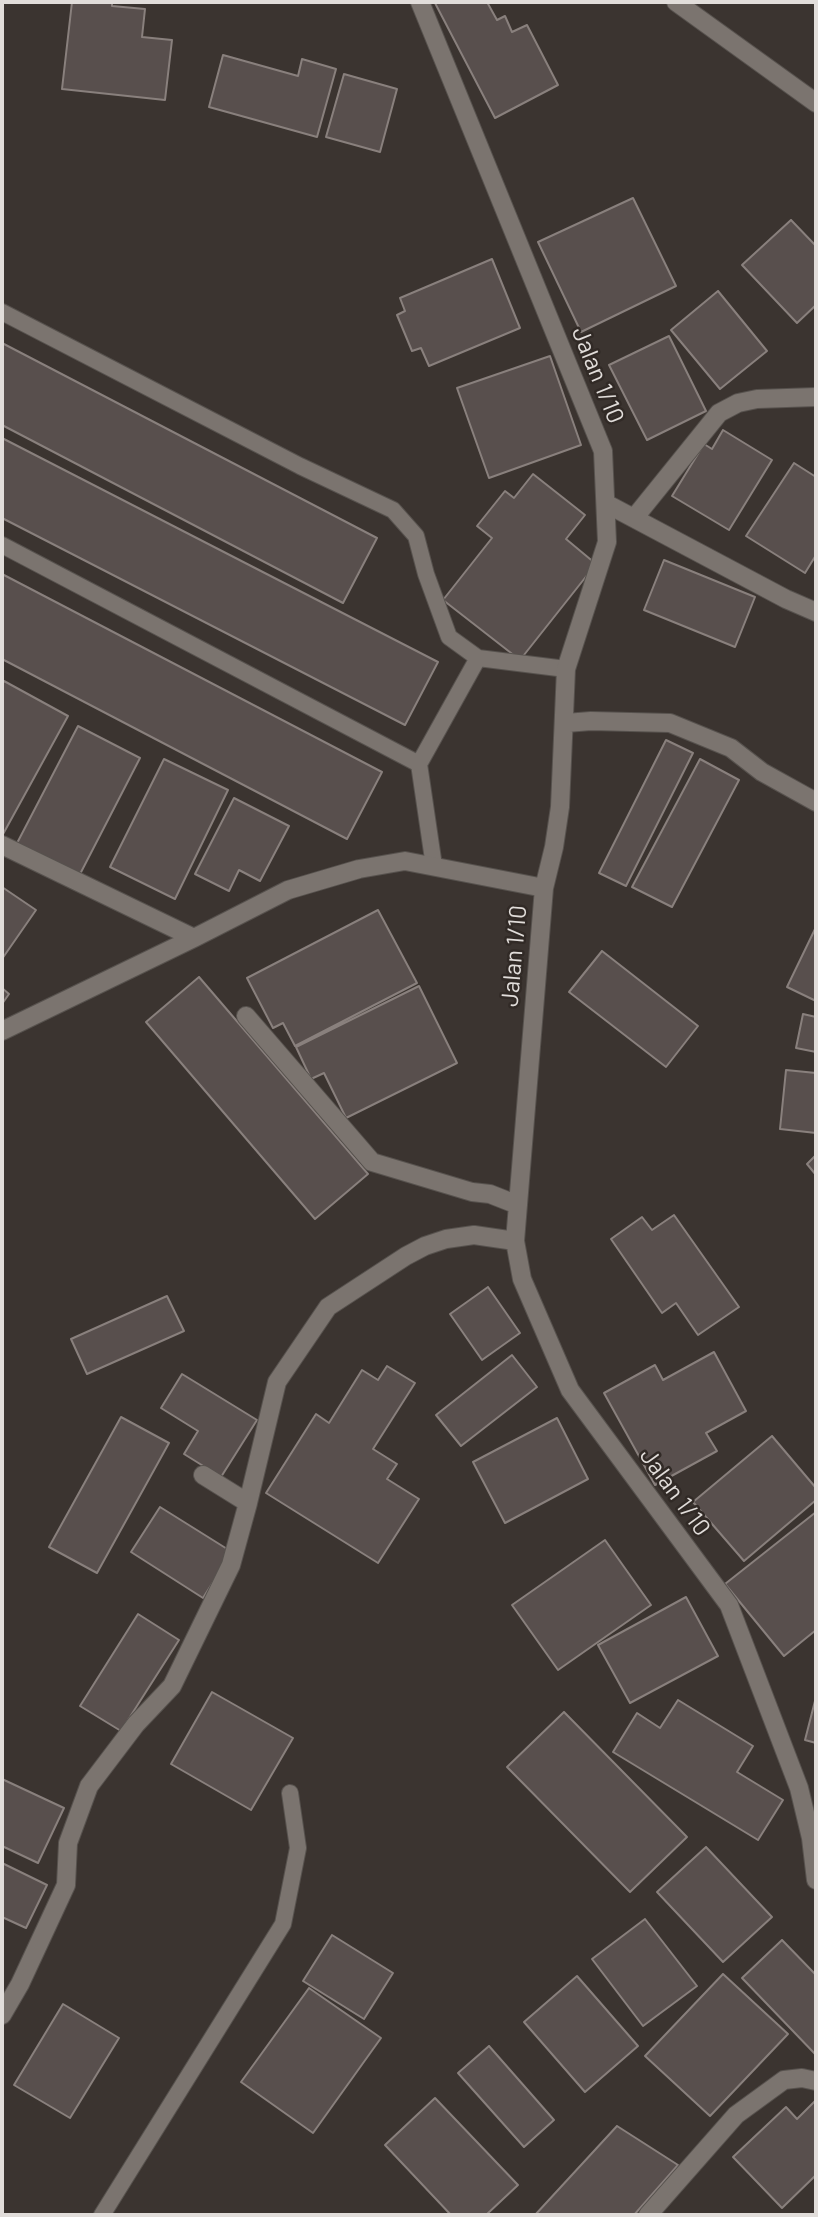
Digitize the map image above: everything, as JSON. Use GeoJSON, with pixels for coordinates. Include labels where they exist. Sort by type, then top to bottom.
{"type":"FeatureCollection","features":[{"type":"Feature","properties":{"kind":"street","name":"Jalan 1/10"},"geometry":{"type":"LineString","coordinates":[[420,2],[603,451],[607,542],[566,669],[566,723],[560,807],[544,888],[515,1241],[522,1279],[570,1390],[729,1605],[799,1788],[811,1838],[816,1880]]}},
{"type":"Feature","properties":{"kind":"street"},"geometry":{"type":"LineString","coordinates":[[676,2],[816,103]]}},
{"type":"Feature","properties":{"kind":"street"},"geometry":{"type":"LineString","coordinates":[[635,517],[719,413],[738,403],[757,399],[816,397]]}},
{"type":"Feature","properties":{"kind":"street"},"geometry":{"type":"LineString","coordinates":[[607,504],[786,599],[816,611]]}},
{"type":"Feature","properties":{"kind":"street"},"geometry":{"type":"LineString","coordinates":[[566,723],[670,723],[731,748],[762,772],[816,802]]}},
{"type":"Feature","properties":{"kind":"street"},"geometry":{"type":"LineString","coordinates":[[2,845],[194,938]]}},
{"type":"Feature","properties":{"kind":"street"},"geometry":{"type":"LineString","coordinates":[[2,1031],[288,890],[389,863],[405,861],[544,888]]}},
{"type":"Feature","properties":{"kind":"street"},"geometry":{"type":"LineString","coordinates":[[246,1016],[372,1162],[472,1192],[490,1194],[518,1205]]}},
{"type":"Feature","properties":{"kind":"street"},"geometry":{"type":"LineString","coordinates":[[2,2015],[20,1984],[66,1885],[68,1843],[89,1786],[136,1724],[172,1686],[231,1565],[277,1381],[328,1307],[406,1256],[446,1239],[474,1235],[515,1241]]}},
{"type":"Feature","properties":{"kind":"street"},"geometry":{"type":"LineString","coordinates":[[203,1475],[248,1503]]}},
{"type":"Feature","properties":{"kind":"street"},"geometry":{"type":"LineString","coordinates":[[648,2215],[736,2115],[784,2080],[802,2078],[816,2081]]}},
{"type":"Feature","properties":{"kind":"lane"},"geometry":{"type":"LineString","coordinates":[[2,312],[300,466],[393,510],[416,536],[426,574],[449,637],[478,658],[566,669]]}},
{"type":"Feature","properties":{"kind":"lane"},"geometry":{"type":"LineString","coordinates":[[2,545],[419,764]]}},
{"type":"Feature","properties":{"kind":"lane"},"geometry":{"type":"LineString","coordinates":[[434,866],[419,764],[478,658]]}},
{"type":"Feature","properties":{"kind":"lane"},"geometry":{"type":"LineString","coordinates":[[102,2215],[283,1924],[298,1848],[290,1793]]}},
{"type":"Feature","properties":{"kind":"building"},"geometry":{"type":"Polygon","coordinates":[[[72,2],[112,2],[112,6],[145,9],[142,37],[172,40],[165,100],[62,89],[72,2]]]}},
{"type":"Feature","properties":{"kind":"building"},"geometry":{"type":"Polygon","coordinates":[[[487,2],[497,20],[505,16],[512,32],[527,25],[558,85],[495,118],[435,3],[487,2]]]}},
{"type":"Feature","properties":{"kind":"building"},"geometry":{"type":"Polygon","coordinates":[[[223,55],[298,76],[302,59],[336,69],[317,137],[209,107],[223,55]]]}},
{"type":"Feature","properties":{"kind":"building"},"geometry":{"type":"Polygon","coordinates":[[[344,74],[397,89],[380,152],[326,137],[344,74]]]}},
{"type":"Feature","properties":{"kind":"building"},"geometry":{"type":"Polygon","coordinates":[[[633,198],[676,286],[581,332],[538,242],[633,198]]]}},
{"type":"Feature","properties":{"kind":"building"},"geometry":{"type":"Polygon","coordinates":[[[791,220],[816,246],[816,305],[797,323],[742,265],[791,220]]]}},
{"type":"Feature","properties":{"kind":"building"},"geometry":{"type":"Polygon","coordinates":[[[492,259],[520,328],[429,366],[421,348],[412,351],[397,315],[405,311],[400,298],[492,259]]]}},
{"type":"Feature","properties":{"kind":"building"},"geometry":{"type":"Polygon","coordinates":[[[718,291],[767,351],[720,389],[671,330],[718,291]]]}},
{"type":"Feature","properties":{"kind":"building"},"geometry":{"type":"Polygon","coordinates":[[[669,336],[706,411],[647,440],[609,365],[669,336]]]}},
{"type":"Feature","properties":{"kind":"building"},"geometry":{"type":"Polygon","coordinates":[[[2,343],[377,538],[343,603],[2,425],[2,343]]]}},
{"type":"Feature","properties":{"kind":"building"},"geometry":{"type":"Polygon","coordinates":[[[550,356],[581,445],[489,478],[457,388],[550,356]]]}},
{"type":"Feature","properties":{"kind":"building"},"geometry":{"type":"Polygon","coordinates":[[[723,430],[772,460],[729,530],[672,496],[704,444],[712,449],[723,430]]]}},
{"type":"Feature","properties":{"kind":"building"},"geometry":{"type":"Polygon","coordinates":[[[2,438],[438,662],[405,725],[2,518],[2,438]]]}},
{"type":"Feature","properties":{"kind":"building"},"geometry":{"type":"Polygon","coordinates":[[[794,463],[816,477],[816,555],[805,573],[746,536],[794,463]]]}},
{"type":"Feature","properties":{"kind":"building"},"geometry":{"type":"Polygon","coordinates":[[[533,474],[585,515],[566,539],[596,564],[520,660],[443,600],[492,538],[477,526],[505,491],[514,498],[533,474]]]}},
{"type":"Feature","properties":{"kind":"building"},"geometry":{"type":"Polygon","coordinates":[[[664,560],[755,597],[735,647],[644,610],[664,560]]]}},
{"type":"Feature","properties":{"kind":"building"},"geometry":{"type":"Polygon","coordinates":[[[2,574],[382,772],[347,839],[2,659],[2,574]]]}},
{"type":"Feature","properties":{"kind":"building"},"geometry":{"type":"Polygon","coordinates":[[[4,681],[68,716],[2,836],[2,685],[4,681]]]}},
{"type":"Feature","properties":{"kind":"building"},"geometry":{"type":"Polygon","coordinates":[[[78,726],[140,758],[78,878],[15,847],[78,726]]]}},
{"type":"Feature","properties":{"kind":"building"},"geometry":{"type":"Polygon","coordinates":[[[666,740],[693,753],[626,886],[599,873],[666,740]]]}},
{"type":"Feature","properties":{"kind":"building"},"geometry":{"type":"Polygon","coordinates":[[[164,759],[228,790],[175,899],[110,867],[164,759]]]}},
{"type":"Feature","properties":{"kind":"building"},"geometry":{"type":"Polygon","coordinates":[[[700,759],[739,780],[672,907],[632,887],[700,759]]]}},
{"type":"Feature","properties":{"kind":"building"},"geometry":{"type":"Polygon","coordinates":[[[234,798],[289,826],[260,881],[239,870],[229,891],[195,874],[234,798]]]}},
{"type":"Feature","properties":{"kind":"building"},"geometry":{"type":"Polygon","coordinates":[[[2,887],[36,910],[2,959],[2,887]]]}},
{"type":"Feature","properties":{"kind":"building"},"geometry":{"type":"Polygon","coordinates":[[[378,910],[417,983],[295,1046],[283,1023],[273,1028],[247,978],[378,910]]]}},
{"type":"Feature","properties":{"kind":"building"},"geometry":{"type":"Polygon","coordinates":[[[816,927],[816,1001],[787,987],[816,927]]]}},
{"type":"Feature","properties":{"kind":"building"},"geometry":{"type":"Polygon","coordinates":[[[602,951],[698,1026],[666,1067],[569,992],[602,951]]]}},
{"type":"Feature","properties":{"kind":"building"},"geometry":{"type":"Polygon","coordinates":[[[199,977],[368,1174],[315,1219],[146,1022],[199,977]]]}},
{"type":"Feature","properties":{"kind":"building"},"geometry":{"type":"Polygon","coordinates":[[[419,986],[457,1063],[346,1118],[324,1073],[311,1079],[296,1047],[419,986]]]}},
{"type":"Feature","properties":{"kind":"building"},"geometry":{"type":"Polygon","coordinates":[[[2,988],[9,994],[2,1004],[2,988]]]}},
{"type":"Feature","properties":{"kind":"building"},"geometry":{"type":"Polygon","coordinates":[[[803,1014],[816,1017],[816,1052],[796,1048],[803,1014]]]}},
{"type":"Feature","properties":{"kind":"building"},"geometry":{"type":"Polygon","coordinates":[[[786,1070],[816,1073],[816,1133],[780,1129],[786,1070]]]}},
{"type":"Feature","properties":{"kind":"building"},"geometry":{"type":"Polygon","coordinates":[[[816,1155],[816,1175],[807,1164],[816,1155]]]}},
{"type":"Feature","properties":{"kind":"building"},"geometry":{"type":"Polygon","coordinates":[[[674,1215],[739,1307],[698,1335],[676,1303],[662,1313],[611,1239],[642,1217],[652,1230],[674,1215]]]}},
{"type":"Feature","properties":{"kind":"building"},"geometry":{"type":"Polygon","coordinates":[[[488,1287],[520,1333],[482,1360],[450,1314],[488,1287]]]}},
{"type":"Feature","properties":{"kind":"building"},"geometry":{"type":"Polygon","coordinates":[[[167,1296],[184,1331],[87,1374],[71,1339],[167,1296]]]}},
{"type":"Feature","properties":{"kind":"building"},"geometry":{"type":"Polygon","coordinates":[[[714,1352],[746,1411],[706,1433],[717,1451],[655,1485],[604,1393],[655,1365],[663,1380],[714,1352]]]}},
{"type":"Feature","properties":{"kind":"building"},"geometry":{"type":"Polygon","coordinates":[[[512,1355],[537,1387],[461,1446],[436,1415],[512,1355]]]}},
{"type":"Feature","properties":{"kind":"building"},"geometry":{"type":"Polygon","coordinates":[[[387,1366],[415,1383],[373,1449],[397,1464],[387,1479],[419,1499],[378,1563],[266,1493],[316,1414],[329,1423],[362,1370],[378,1380],[387,1366]]]}},
{"type":"Feature","properties":{"kind":"building"},"geometry":{"type":"Polygon","coordinates":[[[182,1374],[257,1420],[221,1477],[184,1454],[198,1431],[161,1408],[182,1374]]]}},
{"type":"Feature","properties":{"kind":"building"},"geometry":{"type":"Polygon","coordinates":[[[121,1417],[169,1443],[97,1573],[49,1547],[121,1417]]]}},
{"type":"Feature","properties":{"kind":"building"},"geometry":{"type":"Polygon","coordinates":[[[557,1418],[588,1479],[505,1523],[473,1462],[557,1418]]]}},
{"type":"Feature","properties":{"kind":"building"},"geometry":{"type":"Polygon","coordinates":[[[772,1436],[816,1488],[816,1500],[744,1561],[693,1502],[772,1436]]]}},
{"type":"Feature","properties":{"kind":"building"},"geometry":{"type":"Polygon","coordinates":[[[160,1507],[232,1552],[203,1598],[131,1552],[160,1507]]]}},
{"type":"Feature","properties":{"kind":"building"},"geometry":{"type":"Polygon","coordinates":[[[816,1512],[816,1630],[784,1656],[725,1584],[816,1512]]]}},
{"type":"Feature","properties":{"kind":"building"},"geometry":{"type":"Polygon","coordinates":[[[605,1540],[651,1605],[558,1670],[512,1605],[605,1540]]]}},
{"type":"Feature","properties":{"kind":"building"},"geometry":{"type":"Polygon","coordinates":[[[686,1597],[718,1656],[630,1703],[598,1645],[686,1597]]]}},
{"type":"Feature","properties":{"kind":"building"},"geometry":{"type":"Polygon","coordinates":[[[138,1614],[179,1640],[121,1731],[80,1706],[138,1614]]]}},
{"type":"Feature","properties":{"kind":"building"},"geometry":{"type":"Polygon","coordinates":[[[212,1692],[293,1738],[251,1810],[171,1764],[212,1692]]]}},
{"type":"Feature","properties":{"kind":"building"},"geometry":{"type":"Polygon","coordinates":[[[816,1697],[816,1743],[805,1740],[816,1697]]]}},
{"type":"Feature","properties":{"kind":"building"},"geometry":{"type":"Polygon","coordinates":[[[678,1700],[753,1746],[737,1772],[783,1800],[758,1840],[613,1752],[637,1713],[660,1728],[678,1700]]]}},
{"type":"Feature","properties":{"kind":"building"},"geometry":{"type":"Polygon","coordinates":[[[564,1712],[687,1837],[630,1892],[507,1767],[564,1712]]]}},
{"type":"Feature","properties":{"kind":"building"},"geometry":{"type":"Polygon","coordinates":[[[2,1779],[64,1808],[38,1863],[2,1846],[2,1779]]]}},
{"type":"Feature","properties":{"kind":"building"},"geometry":{"type":"Polygon","coordinates":[[[706,1847],[772,1917],[723,1962],[657,1892],[706,1847]]]}},
{"type":"Feature","properties":{"kind":"building"},"geometry":{"type":"Polygon","coordinates":[[[2,1863],[47,1885],[26,1928],[2,1917],[2,1863]]]}},
{"type":"Feature","properties":{"kind":"building"},"geometry":{"type":"Polygon","coordinates":[[[645,1919],[697,1986],[643,2026],[592,1959],[645,1919]]]}},
{"type":"Feature","properties":{"kind":"building"},"geometry":{"type":"Polygon","coordinates":[[[332,1935],[393,1973],[364,2019],[303,1981],[332,1935]]]}},
{"type":"Feature","properties":{"kind":"building"},"geometry":{"type":"Polygon","coordinates":[[[782,1940],[816,1975],[816,2055],[742,1978],[782,1940]]]}},
{"type":"Feature","properties":{"kind":"building"},"geometry":{"type":"Polygon","coordinates":[[[723,1974],[788,2034],[710,2116],[645,2056],[723,1974]]]}},
{"type":"Feature","properties":{"kind":"building"},"geometry":{"type":"Polygon","coordinates":[[[577,1976],[638,2046],[585,2092],[524,2022],[577,1976]]]}},
{"type":"Feature","properties":{"kind":"building"},"geometry":{"type":"Polygon","coordinates":[[[309,1988],[381,2038],[313,2133],[241,2082],[309,1988]]]}},
{"type":"Feature","properties":{"kind":"building"},"geometry":{"type":"Polygon","coordinates":[[[63,2004],[119,2038],[70,2118],[14,2085],[63,2004]]]}},
{"type":"Feature","properties":{"kind":"building"},"geometry":{"type":"Polygon","coordinates":[[[489,2046],[554,2120],[524,2147],[458,2073],[489,2046]]]}},
{"type":"Feature","properties":{"kind":"building"},"geometry":{"type":"Polygon","coordinates":[[[435,2098],[518,2185],[486,2215],[451,2215],[385,2145],[435,2098]]]}},
{"type":"Feature","properties":{"kind":"building"},"geometry":{"type":"Polygon","coordinates":[[[816,2100],[816,2175],[782,2208],[733,2157],[786,2107],[797,2119],[816,2100]]]}},
{"type":"Feature","properties":{"kind":"building"},"geometry":{"type":"Polygon","coordinates":[[[617,2126],[678,2165],[634,2215],[535,2215],[617,2126]]]}}]}
